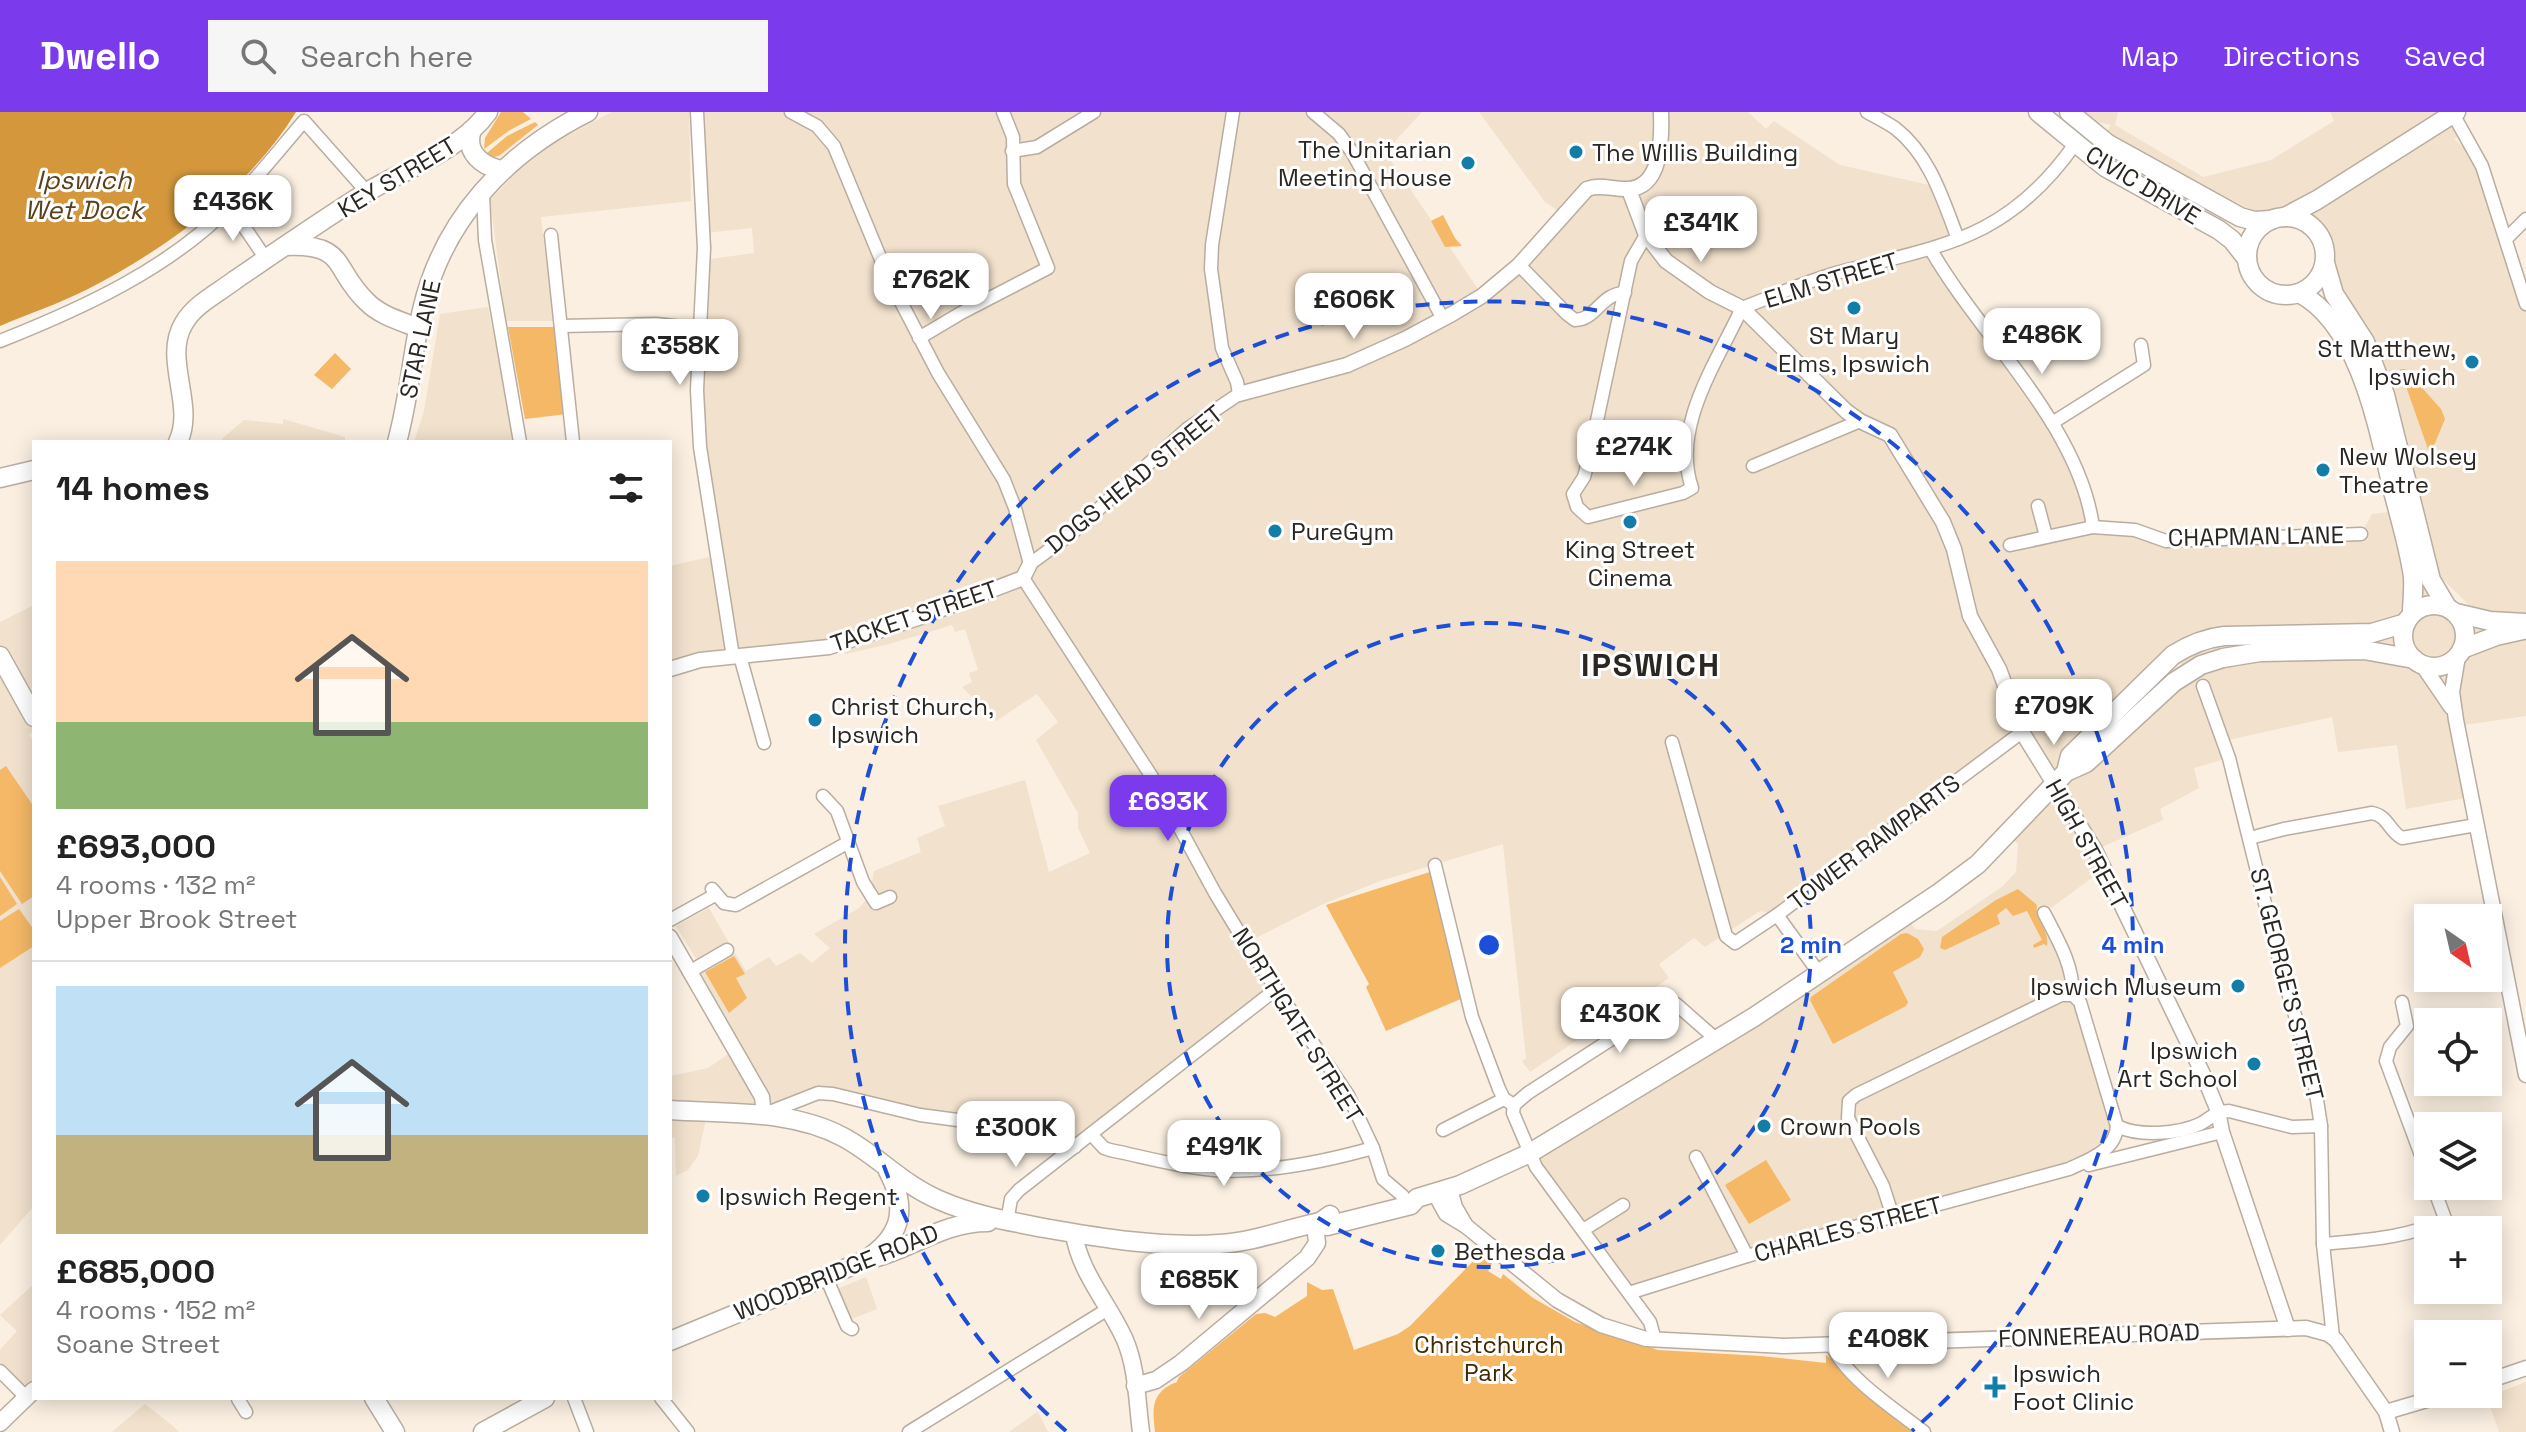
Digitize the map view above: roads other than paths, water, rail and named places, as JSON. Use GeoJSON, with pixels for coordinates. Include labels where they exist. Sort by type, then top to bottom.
{"type":"FeatureCollection","features":[{"type":"Feature","properties":{"kind":"main road","name":"KEY STREET"},"geometry":{"type":"LineString","coordinates":[[179,440],[183,429],[177,357],[178,338],[185,320],[200,305],[367,192],[461,140],[488,112]]}},
{"type":"Feature","properties":{"kind":"main road","name":"STAR LANE"},"geometry":{"type":"LineString","coordinates":[[397,440],[412,378],[418,328],[431,279],[452,233],[501,170],[552,131],[588,112]]}},
{"type":"Feature","properties":{"kind":"main road","name":"CIVIC DRIVE"},"geometry":{"type":"LineString","coordinates":[[2038,112],[2105,167],[2219,230],[2232,240],[2247,259]]}},
{"type":"Feature","properties":{"kind":"main road","name":"CIVIC DRIVE"},"geometry":{"type":"LineString","coordinates":[[2069,112],[2108,144],[2215,204],[2247,220],[2278,218]]}},
{"type":"Feature","properties":{"kind":"main road"},"geometry":{"type":"LineString","coordinates":[[2325,263],[2316,282],[2299,293],[2279,295],[2260,286],[2254,278],[2247,259],[2248,247],[2253,235],[2278,218],[2317,200],[2454,113]]}},
{"type":"Feature","properties":{"kind":"main road"},"geometry":{"type":"LineString","coordinates":[[472,130],[470,143],[476,157],[491,168],[501,170]]}},
{"type":"Feature","properties":{"kind":"main road"},"geometry":{"type":"LineString","coordinates":[[2347,180],[2325,207],[2322,239],[2325,263],[2334,294],[2365,342],[2376,367],[2397,437],[2431,580],[2465,633],[2460,652]]}},
{"type":"Feature","properties":{"kind":"main road"},"geometry":{"type":"LineString","coordinates":[[2278,218],[2306,222],[2322,239]]}},
{"type":"Feature","properties":{"kind":"main road"},"geometry":{"type":"LineString","coordinates":[[285,246],[318,247],[332,254],[371,306],[418,328]]}},
{"type":"Feature","properties":{"kind":"main road"},"geometry":{"type":"LineString","coordinates":[[2299,293],[2312,300],[2329,317],[2353,357],[2371,398],[2413,575],[2404,643],[2417,661]]}},
{"type":"Feature","properties":{"kind":"main road"},"geometry":{"type":"LineString","coordinates":[[0,478],[32,470]]}},
{"type":"Feature","properties":{"kind":"main road"},"geometry":{"type":"LineString","coordinates":[[2060,778],[2070,756],[2173,655],[2217,637],[2372,633],[2409,619],[2428,605],[2490,621],[2526,623]]}},
{"type":"Feature","properties":{"kind":"main road"},"geometry":{"type":"LineString","coordinates":[[672,1110],[764,1115],[832,1132],[938,1200],[1007,1222],[1074,1234],[1184,1245],[1221,1244],[1246,1241],[1317,1222],[1327,1226],[1411,1205],[1429,1194],[1530,1153],[1717,1040],[1819,973],[1978,864],[2060,778],[2086,763],[2174,682],[2201,665],[2260,652],[2364,650],[2437,667],[2460,652],[2496,636],[2526,629]]}},
{"type":"Feature","properties":{"kind":"main road"},"geometry":{"type":"LineString","coordinates":[[0,656],[32,713]]}},
{"type":"Feature","properties":{"kind":"main road"},"geometry":{"type":"LineString","coordinates":[[866,1260],[887,1244],[897,1225],[899,1196],[886,1168]]}},
{"type":"Feature","properties":{"kind":"main road","name":"WOODBRIDGE ROAD"},"geometry":{"type":"LineString","coordinates":[[672,1340],[866,1260],[889,1255],[959,1224],[1007,1222]]}},
{"type":"Feature","properties":{"kind":"main road"},"geometry":{"type":"LineString","coordinates":[[1135,1386],[1156,1380],[1181,1363],[1307,1258],[1317,1243],[1317,1222]]}},
{"type":"Feature","properties":{"kind":"main road"},"geometry":{"type":"LineString","coordinates":[[1074,1234],[1078,1256],[1128,1348],[1141,1432]]}},
{"type":"Feature","properties":{"kind":"main road"},"geometry":{"type":"LineString","coordinates":[[0,1423],[30,1393]]}},
{"type":"Feature","properties":{"kind":"main road"},"geometry":{"type":"LineString","coordinates":[[375,1400],[395,1432]]}},
{"type":"Feature","properties":{"kind":"main road"},"geometry":{"type":"LineString","coordinates":[[483,1432],[541,1400]]}},
{"type":"Feature","properties":{"kind":"street"},"geometry":{"type":"LineString","coordinates":[[697,112],[704,248],[697,390],[700,447],[737,656],[764,743]]}},
{"type":"Feature","properties":{"kind":"street"},"geometry":{"type":"LineString","coordinates":[[791,112],[817,126],[834,146],[889,279],[919,338],[1004,480],[1030,564]]}},
{"type":"Feature","properties":{"kind":"street"},"geometry":{"type":"LineString","coordinates":[[919,338],[1048,268],[1014,184],[1013,137],[1003,112]]}},
{"type":"Feature","properties":{"kind":"street"},"geometry":{"type":"LineString","coordinates":[[1012,151],[1037,147],[1094,112]]}},
{"type":"Feature","properties":{"kind":"street"},"geometry":{"type":"LineString","coordinates":[[1233,112],[1211,269],[1222,348],[1239,394],[1347,365],[1443,319],[1482,296],[1519,265],[1587,189],[1598,186],[1629,190],[1643,186],[1657,166],[1661,112]]}},
{"type":"Feature","properties":{"kind":"street"},"geometry":{"type":"LineString","coordinates":[[1313,112],[1339,134],[1352,152],[1443,319]]}},
{"type":"Feature","properties":{"kind":"street"},"geometry":{"type":"LineString","coordinates":[[1867,112],[1895,128],[1919,153],[1938,187],[1958,239]]}},
{"type":"Feature","properties":{"kind":"street"},"geometry":{"type":"LineString","coordinates":[[2454,113],[2482,166],[2526,304]]}},
{"type":"Feature","properties":{"kind":"street"},"geometry":{"type":"LineString","coordinates":[[0,341],[70,313],[183,246],[230,206],[304,121],[367,192]]}},
{"type":"Feature","properties":{"kind":"street","name":"ELM STREET"},"geometry":{"type":"LineString","coordinates":[[1625,293],[1587,466],[1573,494],[1581,512],[1593,518],[1692,488],[1685,450],[1691,419],[1742,308],[1836,273],[1931,250],[1989,226],[2015,210],[2040,187],[2075,144]]}},
{"type":"Feature","properties":{"kind":"street"},"geometry":{"type":"LineString","coordinates":[[485,188],[482,203],[485,240],[520,440]]}},
{"type":"Feature","properties":{"kind":"street","name":"HIGH STREET"},"geometry":{"type":"LineString","coordinates":[[1629,190],[1646,235],[1676,270],[1742,308],[1846,411],[1890,435],[1943,522],[1954,549],[1970,616],[1999,669],[2022,732],[2060,778],[2202,1072],[2218,1111],[2222,1132],[2288,1329]]}},
{"type":"Feature","properties":{"kind":"street"},"geometry":{"type":"LineString","coordinates":[[230,206],[266,259]]}},
{"type":"Feature","properties":{"kind":"street"},"geometry":{"type":"LineString","coordinates":[[2506,239],[2526,219]]}},
{"type":"Feature","properties":{"kind":"street"},"geometry":{"type":"LineString","coordinates":[[452,233],[472,228],[485,240]]}},
{"type":"Feature","properties":{"kind":"street"},"geometry":{"type":"LineString","coordinates":[[551,235],[573,440]]}},
{"type":"Feature","properties":{"kind":"street"},"geometry":{"type":"LineString","coordinates":[[1519,265],[1567,314],[1575,320],[1588,317],[1610,296],[1625,293],[1631,261],[1646,235]]}},
{"type":"Feature","properties":{"kind":"street"},"geometry":{"type":"LineString","coordinates":[[1931,250],[1951,285],[2052,423],[2083,488],[2093,527]]}},
{"type":"Feature","properties":{"kind":"street"},"geometry":{"type":"LineString","coordinates":[[561,326],[656,324],[699,329]]}},
{"type":"Feature","properties":{"kind":"street"},"geometry":{"type":"LineString","coordinates":[[2052,423],[2144,365],[2141,345]]}},
{"type":"Feature","properties":{"kind":"street","name":"DOGS HEAD STREET"},"geometry":{"type":"LineString","coordinates":[[1030,564],[1072,533],[1187,429],[1239,394]]}},
{"type":"Feature","properties":{"kind":"street"},"geometry":{"type":"LineString","coordinates":[[1753,466],[1860,421]]}},
{"type":"Feature","properties":{"kind":"street"},"geometry":{"type":"LineString","coordinates":[[2038,506],[2046,536]]}},
{"type":"Feature","properties":{"kind":"street","name":"CHAPMAN LANE"},"geometry":{"type":"LineString","coordinates":[[2010,545],[2093,527],[2135,530],[2166,541],[2361,534]]}},
{"type":"Feature","properties":{"kind":"street","name":"TACKET STREET"},"geometry":{"type":"LineString","coordinates":[[672,668],[700,660],[829,647],[921,617],[1023,578],[1030,564]]}},
{"type":"Feature","properties":{"kind":"street","name":"NORTHGATE STREET"},"geometry":{"type":"LineString","coordinates":[[1023,578],[1152,777],[1215,893],[1275,990],[1348,1095],[1373,1148],[1383,1179],[1429,1194]]}},
{"type":"Feature","properties":{"kind":"street"},"geometry":{"type":"LineString","coordinates":[[2460,652],[2452,692],[2526,1075]]}},
{"type":"Feature","properties":{"kind":"street"},"geometry":{"type":"LineString","coordinates":[[2417,661],[2456,715]]}},
{"type":"Feature","properties":{"kind":"street","name":"ST. GEORGE'S STREET"},"geometry":{"type":"LineString","coordinates":[[2203,686],[2229,758],[2283,976],[2313,1074],[2321,1126],[2323,1244],[2333,1337]]}},
{"type":"Feature","properties":{"kind":"street","name":"TOWER RAMPARTS"},"geometry":{"type":"LineString","coordinates":[[1672,742],[1726,936],[1735,943],[2022,732]]}},
{"type":"Feature","properties":{"kind":"street"},"geometry":{"type":"LineString","coordinates":[[823,796],[837,811],[847,843],[876,903],[890,897]]}},
{"type":"Feature","properties":{"kind":"street"},"geometry":{"type":"LineString","coordinates":[[2250,838],[2372,813],[2384,817],[2402,838],[2476,825]]}},
{"type":"Feature","properties":{"kind":"street"},"geometry":{"type":"LineString","coordinates":[[672,919],[714,892],[724,903],[736,905],[847,843]]}},
{"type":"Feature","properties":{"kind":"street"},"geometry":{"type":"LineString","coordinates":[[1435,865],[1472,1017],[1536,1167],[1650,1322],[1655,1340]]}},
{"type":"Feature","properties":{"kind":"street"},"geometry":{"type":"LineString","coordinates":[[2044,913],[2072,975],[2073,995],[2080,1002],[2117,1126],[2134,1131],[2184,1129],[2203,1122],[2218,1111],[2236,1112],[2292,1127],[2321,1126]]}},
{"type":"Feature","properties":{"kind":"street"},"geometry":{"type":"LineString","coordinates":[[1777,915],[1819,973]]}},
{"type":"Feature","properties":{"kind":"street"},"geometry":{"type":"LineString","coordinates":[[672,941],[762,1097],[764,1115],[818,1093],[833,1094],[920,1115],[1055,1133],[1075,1147]]}},
{"type":"Feature","properties":{"kind":"street"},"geometry":{"type":"LineString","coordinates":[[689,972],[727,950]]}},
{"type":"Feature","properties":{"kind":"street"},"geometry":{"type":"LineString","coordinates":[[1007,1222],[1015,1194],[1275,990]]}},
{"type":"Feature","properties":{"kind":"street"},"geometry":{"type":"LineString","coordinates":[[1893,1217],[1883,1186],[1848,1118],[1847,1106],[1856,1095],[2061,995],[2073,995]]}},
{"type":"Feature","properties":{"kind":"street"},"geometry":{"type":"LineString","coordinates":[[1443,1130],[1509,1102],[1669,1002],[1676,1004],[1717,1040]]}},
{"type":"Feature","properties":{"kind":"street"},"geometry":{"type":"LineString","coordinates":[[2402,1002],[2407,1026],[2390,1047],[2386,1061],[2414,1136]]}},
{"type":"Feature","properties":{"kind":"street","name":"CHARLES STREET"},"geometry":{"type":"LineString","coordinates":[[2069,1169],[2107,1148],[2114,1139],[2117,1126]]}},
{"type":"Feature","properties":{"kind":"street","name":"CHARLES STREET"},"geometry":{"type":"LineString","coordinates":[[1629,1293],[1747,1256],[2069,1169],[2222,1132]]}},
{"type":"Feature","properties":{"kind":"street"},"geometry":{"type":"LineString","coordinates":[[1091,1134],[1110,1150],[1185,1166],[1225,1170],[1334,1159],[1373,1148]]}},
{"type":"Feature","properties":{"kind":"street"},"geometry":{"type":"LineString","coordinates":[[1696,1157],[1741,1239],[1747,1256]]}},
{"type":"Feature","properties":{"kind":"street","name":"FONNEREAU ROAD"},"geometry":{"type":"LineString","coordinates":[[1429,1194],[1446,1214],[1466,1226],[1501,1257],[1575,1311],[1601,1325],[1655,1340],[1772,1347],[2288,1329],[2315,1330],[2333,1337]]}},
{"type":"Feature","properties":{"kind":"street"},"geometry":{"type":"LineString","coordinates":[[2323,1244],[2390,1237],[2446,1223],[2438,1200]]}},
{"type":"Feature","properties":{"kind":"street"},"geometry":{"type":"LineString","coordinates":[[1583,1230],[1623,1205]]}},
{"type":"Feature","properties":{"kind":"street"},"geometry":{"type":"LineString","coordinates":[[826,1277],[847,1326],[852,1329]]}},
{"type":"Feature","properties":{"kind":"street"},"geometry":{"type":"LineString","coordinates":[[909,1432],[1108,1309]]}},
{"type":"Feature","properties":{"kind":"street"},"geometry":{"type":"LineString","coordinates":[[2333,1337],[2386,1412],[2392,1432]]}},
{"type":"Feature","properties":{"kind":"street"},"geometry":{"type":"LineString","coordinates":[[1831,1344],[1840,1359],[1870,1388],[1924,1432]]}},
{"type":"Feature","properties":{"kind":"street"},"geometry":{"type":"LineString","coordinates":[[2502,1376],[2526,1368]]}},
{"type":"Feature","properties":{"kind":"street"},"geometry":{"type":"LineString","coordinates":[[0,1371],[30,1393]]}},
{"type":"Feature","properties":{"kind":"street"},"geometry":{"type":"LineString","coordinates":[[240,1400],[246,1412]]}},
{"type":"Feature","properties":{"kind":"street"},"geometry":{"type":"LineString","coordinates":[[575,1400],[587,1432]]}},
{"type":"Feature","properties":{"kind":"street"},"geometry":{"type":"LineString","coordinates":[[663,1400],[688,1432]]}},
{"type":"Feature","properties":{"kind":"street"},"geometry":{"type":"LineString","coordinates":[[2386,1412],[2414,1404]]}},
{"type":"Feature","properties":{"kind":"water","name":"Ipswich Wet Dock"},"geometry":{"type":"Polygon","coordinates":[[[0,112],[296,112],[254,167],[230,192],[175,236],[86,290],[0,326],[0,112]]]}},
{"type":"Feature","properties":{"kind":"place","name":"The Willis Building"},"geometry":{"type":"Point","coordinates":[1576,152]}},
{"type":"Feature","properties":{"kind":"place","name":"The Unitarian Meeting House"},"geometry":{"type":"Point","coordinates":[1468,163]}},
{"type":"Feature","properties":{"kind":"place","name":"St Mary Elms, Ipswich"},"geometry":{"type":"Point","coordinates":[1854,308]}},
{"type":"Feature","properties":{"kind":"place","name":"St Matthew, Ipswich"},"geometry":{"type":"Point","coordinates":[2472,362]}},
{"type":"Feature","properties":{"kind":"place","name":"New Wolsey Theatre"},"geometry":{"type":"Point","coordinates":[2323,470]}},
{"type":"Feature","properties":{"kind":"place","name":"King Street Cinema"},"geometry":{"type":"Point","coordinates":[1630,522]}},
{"type":"Feature","properties":{"kind":"place","name":"PureGym"},"geometry":{"type":"Point","coordinates":[1275,531]}},
{"type":"Feature","properties":{"kind":"place","name":"Christ Church, Ipswich"},"geometry":{"type":"Point","coordinates":[815,720]}},
{"type":"Feature","properties":{"kind":"place","name":"Ipswich Museum"},"geometry":{"type":"Point","coordinates":[2238,986]}},
{"type":"Feature","properties":{"kind":"place","name":"Ipswich Art School"},"geometry":{"type":"Point","coordinates":[2254,1064]}},
{"type":"Feature","properties":{"kind":"place","name":"Crown Pools"},"geometry":{"type":"Point","coordinates":[1764,1126]}},
{"type":"Feature","properties":{"kind":"place","name":"Ipswich Regent"},"geometry":{"type":"Point","coordinates":[703,1196]}},
{"type":"Feature","properties":{"kind":"place","name":"Bethesda"},"geometry":{"type":"Point","coordinates":[1438,1251]}},
{"type":"Feature","properties":{"kind":"place","name":"Ipswich Foot Clinic"},"geometry":{"type":"Point","coordinates":[1995,1387]}},
{"type":"Feature","properties":{"kind":"district","name":"IPSWICH"},"geometry":{"type":"Point","coordinates":[1651,665]}},
{"type":"Feature","properties":{"kind":"park label","name":"Christchurch Park"},"geometry":{"type":"Point","coordinates":[1489,1358]}}]}
